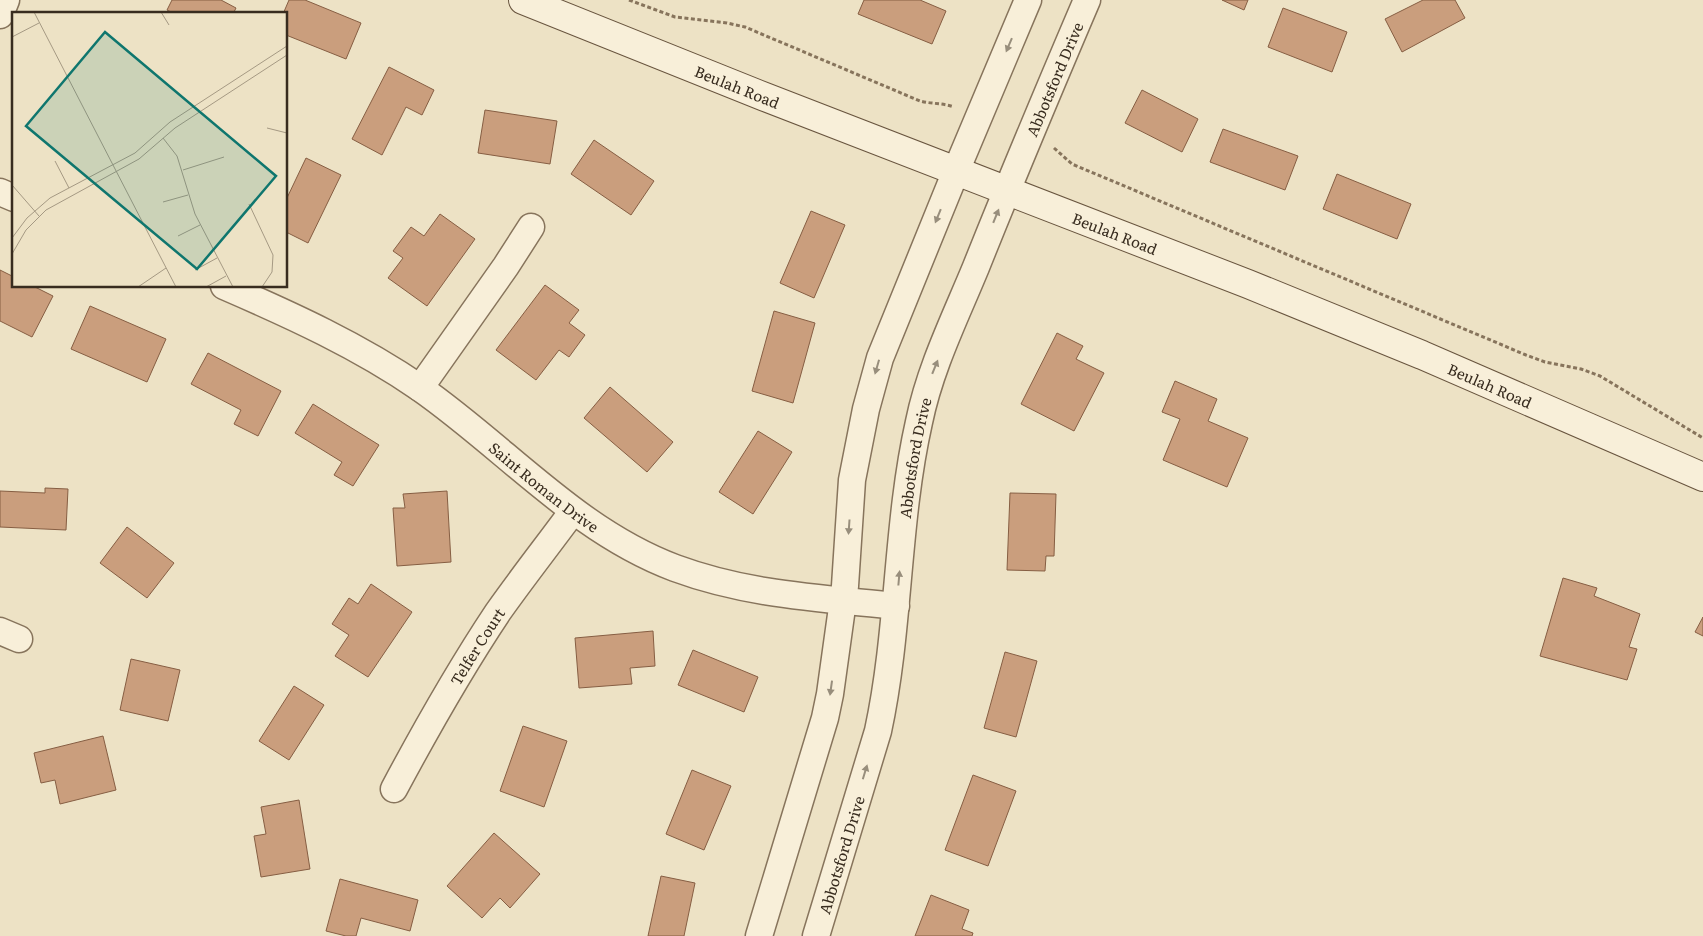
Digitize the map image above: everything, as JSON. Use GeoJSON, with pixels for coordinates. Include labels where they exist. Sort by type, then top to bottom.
{"type":"FeatureCollection","features":[{"type":"Feature","properties":{"kind":"main road","name":"Beulah Road"},"geometry":{"type":"LineString","coordinates":[[523,0],[669,60],[1248,284],[1422,355],[1703,477]]}},
{"type":"Feature","properties":{"kind":"street"},"geometry":{"type":"LineString","coordinates":[[0,15],[6,0]]}},
{"type":"Feature","properties":{"kind":"street"},"geometry":{"type":"LineString","coordinates":[[760,936],[825,718],[830,694],[845,586],[852,480],[866,409],[880,358],[1028,0]]}},
{"type":"Feature","properties":{"kind":"street","name":"Abbotsford Drive"},"geometry":{"type":"LineString","coordinates":[[816,936],[878,731],[884,703],[896,606],[906,487],[919,421],[932,375],[1087,0]]}},
{"type":"Feature","properties":{"kind":"street"},"geometry":{"type":"LineString","coordinates":[[0,192],[12,197]]}},
{"type":"Feature","properties":{"kind":"street"},"geometry":{"type":"LineString","coordinates":[[420,388],[506,266],[531,227]]}},
{"type":"Feature","properties":{"kind":"street","name":"Saint Roman Drive"},"geometry":{"type":"LineString","coordinates":[[229,288],[282,311],[359,350],[420,388],[474,428],[572,511],[619,542],[674,568],[729,585],[784,596],[896,606]]}},
{"type":"Feature","properties":{"kind":"street","name":"Telfer Court"},"geometry":{"type":"LineString","coordinates":[[394,789],[425,730],[449,690],[494,620],[572,511]]}},
{"type":"Feature","properties":{"kind":"path"},"geometry":{"type":"LineString","coordinates":[[629,0],[674,17],[727,22],[744,27],[920,101],[948,104],[979,117]]}},
{"type":"Feature","properties":{"kind":"path"},"geometry":{"type":"LineString","coordinates":[[1029,138],[1055,148],[1067,161],[1079,167],[1414,309],[1539,360],[1581,369],[1600,376],[1703,438]]}},
{"type":"Feature","properties":{"kind":"building"},"geometry":{"type":"Polygon","coordinates":[[[172,0],[221,0],[236,8],[234,12],[171,12],[167,10],[172,0]]]}},
{"type":"Feature","properties":{"kind":"building"},"geometry":{"type":"Polygon","coordinates":[[[289,0],[305,0],[361,23],[346,59],[288,36],[288,12],[284,12],[289,0]]]}},
{"type":"Feature","properties":{"kind":"building"},"geometry":{"type":"Polygon","coordinates":[[[864,0],[920,0],[946,11],[932,44],[858,14],[864,0]]]}},
{"type":"Feature","properties":{"kind":"building"},"geometry":{"type":"Polygon","coordinates":[[[1222,0],[1248,0],[1244,10],[1222,0]]]}},
{"type":"Feature","properties":{"kind":"building"},"geometry":{"type":"Polygon","coordinates":[[[1423,0],[1455,0],[1465,18],[1402,52],[1385,19],[1423,0]]]}},
{"type":"Feature","properties":{"kind":"building"},"geometry":{"type":"Polygon","coordinates":[[[1283,8],[1347,32],[1332,72],[1268,47],[1283,8]]]}},
{"type":"Feature","properties":{"kind":"building"},"geometry":{"type":"Polygon","coordinates":[[[389,67],[434,90],[422,115],[406,107],[382,155],[352,139],[389,67]]]}},
{"type":"Feature","properties":{"kind":"building"},"geometry":{"type":"Polygon","coordinates":[[[1142,90],[1198,119],[1182,152],[1125,123],[1142,90]]]}},
{"type":"Feature","properties":{"kind":"building"},"geometry":{"type":"Polygon","coordinates":[[[485,110],[557,121],[550,164],[478,153],[485,110]]]}},
{"type":"Feature","properties":{"kind":"building"},"geometry":{"type":"Polygon","coordinates":[[[1223,129],[1298,156],[1285,190],[1210,162],[1223,129]]]}},
{"type":"Feature","properties":{"kind":"building"},"geometry":{"type":"Polygon","coordinates":[[[594,140],[654,181],[631,215],[571,174],[594,140]]]}},
{"type":"Feature","properties":{"kind":"building"},"geometry":{"type":"Polygon","coordinates":[[[306,158],[341,175],[308,243],[288,233],[288,196],[306,158]]]}},
{"type":"Feature","properties":{"kind":"building"},"geometry":{"type":"Polygon","coordinates":[[[1337,174],[1411,204],[1397,239],[1323,209],[1337,174]]]}},
{"type":"Feature","properties":{"kind":"building"},"geometry":{"type":"Polygon","coordinates":[[[811,211],[845,225],[814,298],[780,283],[811,211]]]}},
{"type":"Feature","properties":{"kind":"building"},"geometry":{"type":"Polygon","coordinates":[[[440,214],[475,239],[427,306],[388,278],[403,258],[393,251],[411,227],[424,236],[440,214]]]}},
{"type":"Feature","properties":{"kind":"building"},"geometry":{"type":"Polygon","coordinates":[[[0,270],[12,276],[12,288],[37,288],[53,296],[32,337],[0,321],[0,270]]]}},
{"type":"Feature","properties":{"kind":"building"},"geometry":{"type":"Polygon","coordinates":[[[545,285],[579,310],[569,323],[585,335],[569,357],[559,350],[536,380],[496,350],[545,285]]]}},
{"type":"Feature","properties":{"kind":"building"},"geometry":{"type":"Polygon","coordinates":[[[90,306],[166,339],[147,382],[71,349],[90,306]]]}},
{"type":"Feature","properties":{"kind":"building"},"geometry":{"type":"Polygon","coordinates":[[[774,311],[815,323],[793,403],[752,391],[774,311]]]}},
{"type":"Feature","properties":{"kind":"building"},"geometry":{"type":"Polygon","coordinates":[[[1057,333],[1083,346],[1076,359],[1104,373],[1074,431],[1021,404],[1057,333]]]}},
{"type":"Feature","properties":{"kind":"building"},"geometry":{"type":"Polygon","coordinates":[[[208,353],[281,391],[258,436],[234,424],[241,410],[191,384],[208,353]]]}},
{"type":"Feature","properties":{"kind":"building"},"geometry":{"type":"Polygon","coordinates":[[[1175,381],[1217,399],[1208,421],[1248,438],[1227,487],[1163,460],[1180,419],[1162,412],[1175,381]]]}},
{"type":"Feature","properties":{"kind":"building"},"geometry":{"type":"Polygon","coordinates":[[[610,387],[673,442],[647,472],[584,418],[610,387]]]}},
{"type":"Feature","properties":{"kind":"building"},"geometry":{"type":"Polygon","coordinates":[[[313,404],[379,445],[353,486],[334,475],[342,462],[295,433],[313,404]]]}},
{"type":"Feature","properties":{"kind":"building"},"geometry":{"type":"Polygon","coordinates":[[[758,431],[792,452],[753,514],[719,492],[758,431]]]}},
{"type":"Feature","properties":{"kind":"building"},"geometry":{"type":"Polygon","coordinates":[[[45,488],[68,489],[66,530],[0,527],[0,491],[45,493],[45,488]]]}},
{"type":"Feature","properties":{"kind":"building"},"geometry":{"type":"Polygon","coordinates":[[[447,491],[451,562],[397,566],[393,508],[405,508],[403,494],[447,491]]]}},
{"type":"Feature","properties":{"kind":"building"},"geometry":{"type":"Polygon","coordinates":[[[1010,493],[1056,494],[1054,556],[1046,556],[1045,571],[1007,570],[1010,493]]]}},
{"type":"Feature","properties":{"kind":"building"},"geometry":{"type":"Polygon","coordinates":[[[127,527],[174,563],[147,598],[100,563],[127,527]]]}},
{"type":"Feature","properties":{"kind":"building"},"geometry":{"type":"Polygon","coordinates":[[[1563,578],[1597,588],[1594,596],[1640,614],[1629,647],[1637,649],[1627,680],[1540,656],[1563,578]]]}},
{"type":"Feature","properties":{"kind":"building"},"geometry":{"type":"Polygon","coordinates":[[[371,584],[412,612],[368,677],[335,656],[349,635],[332,624],[349,598],[358,604],[371,584]]]}},
{"type":"Feature","properties":{"kind":"building"},"geometry":{"type":"Polygon","coordinates":[[[1703,617],[1703,636],[1695,632],[1703,617]]]}},
{"type":"Feature","properties":{"kind":"building"},"geometry":{"type":"Polygon","coordinates":[[[653,631],[655,666],[630,668],[632,684],[579,688],[575,638],[653,631]]]}},
{"type":"Feature","properties":{"kind":"building"},"geometry":{"type":"Polygon","coordinates":[[[693,650],[758,677],[744,712],[678,685],[693,650]]]}},
{"type":"Feature","properties":{"kind":"building"},"geometry":{"type":"Polygon","coordinates":[[[1005,652],[1037,661],[1016,737],[984,728],[1005,652]]]}},
{"type":"Feature","properties":{"kind":"building"},"geometry":{"type":"Polygon","coordinates":[[[131,659],[180,670],[168,721],[120,710],[131,659]]]}},
{"type":"Feature","properties":{"kind":"building"},"geometry":{"type":"Polygon","coordinates":[[[294,686],[324,705],[289,760],[259,741],[294,686]]]}},
{"type":"Feature","properties":{"kind":"building"},"geometry":{"type":"Polygon","coordinates":[[[523,726],[567,741],[544,807],[500,791],[523,726]]]}},
{"type":"Feature","properties":{"kind":"building"},"geometry":{"type":"Polygon","coordinates":[[[103,736],[116,790],[60,804],[55,780],[41,783],[34,753],[103,736]]]}},
{"type":"Feature","properties":{"kind":"building"},"geometry":{"type":"Polygon","coordinates":[[[692,770],[731,786],[704,850],[666,834],[692,770]]]}},
{"type":"Feature","properties":{"kind":"building"},"geometry":{"type":"Polygon","coordinates":[[[973,775],[1016,791],[988,866],[945,850],[973,775]]]}},
{"type":"Feature","properties":{"kind":"building"},"geometry":{"type":"Polygon","coordinates":[[[299,800],[310,869],[261,877],[254,836],[266,834],[261,807],[299,800]]]}},
{"type":"Feature","properties":{"kind":"building"},"geometry":{"type":"Polygon","coordinates":[[[494,833],[540,874],[510,908],[500,898],[482,918],[447,886],[494,833]]]}},
{"type":"Feature","properties":{"kind":"building"},"geometry":{"type":"Polygon","coordinates":[[[661,876],[695,883],[684,936],[648,936],[661,876]]]}},
{"type":"Feature","properties":{"kind":"building"},"geometry":{"type":"Polygon","coordinates":[[[340,879],[418,900],[410,931],[361,918],[356,936],[346,936],[326,931],[340,879]]]}},
{"type":"Feature","properties":{"kind":"building"},"geometry":{"type":"Polygon","coordinates":[[[931,895],[969,910],[962,929],[973,933],[972,936],[915,936],[931,895]]]}}]}
